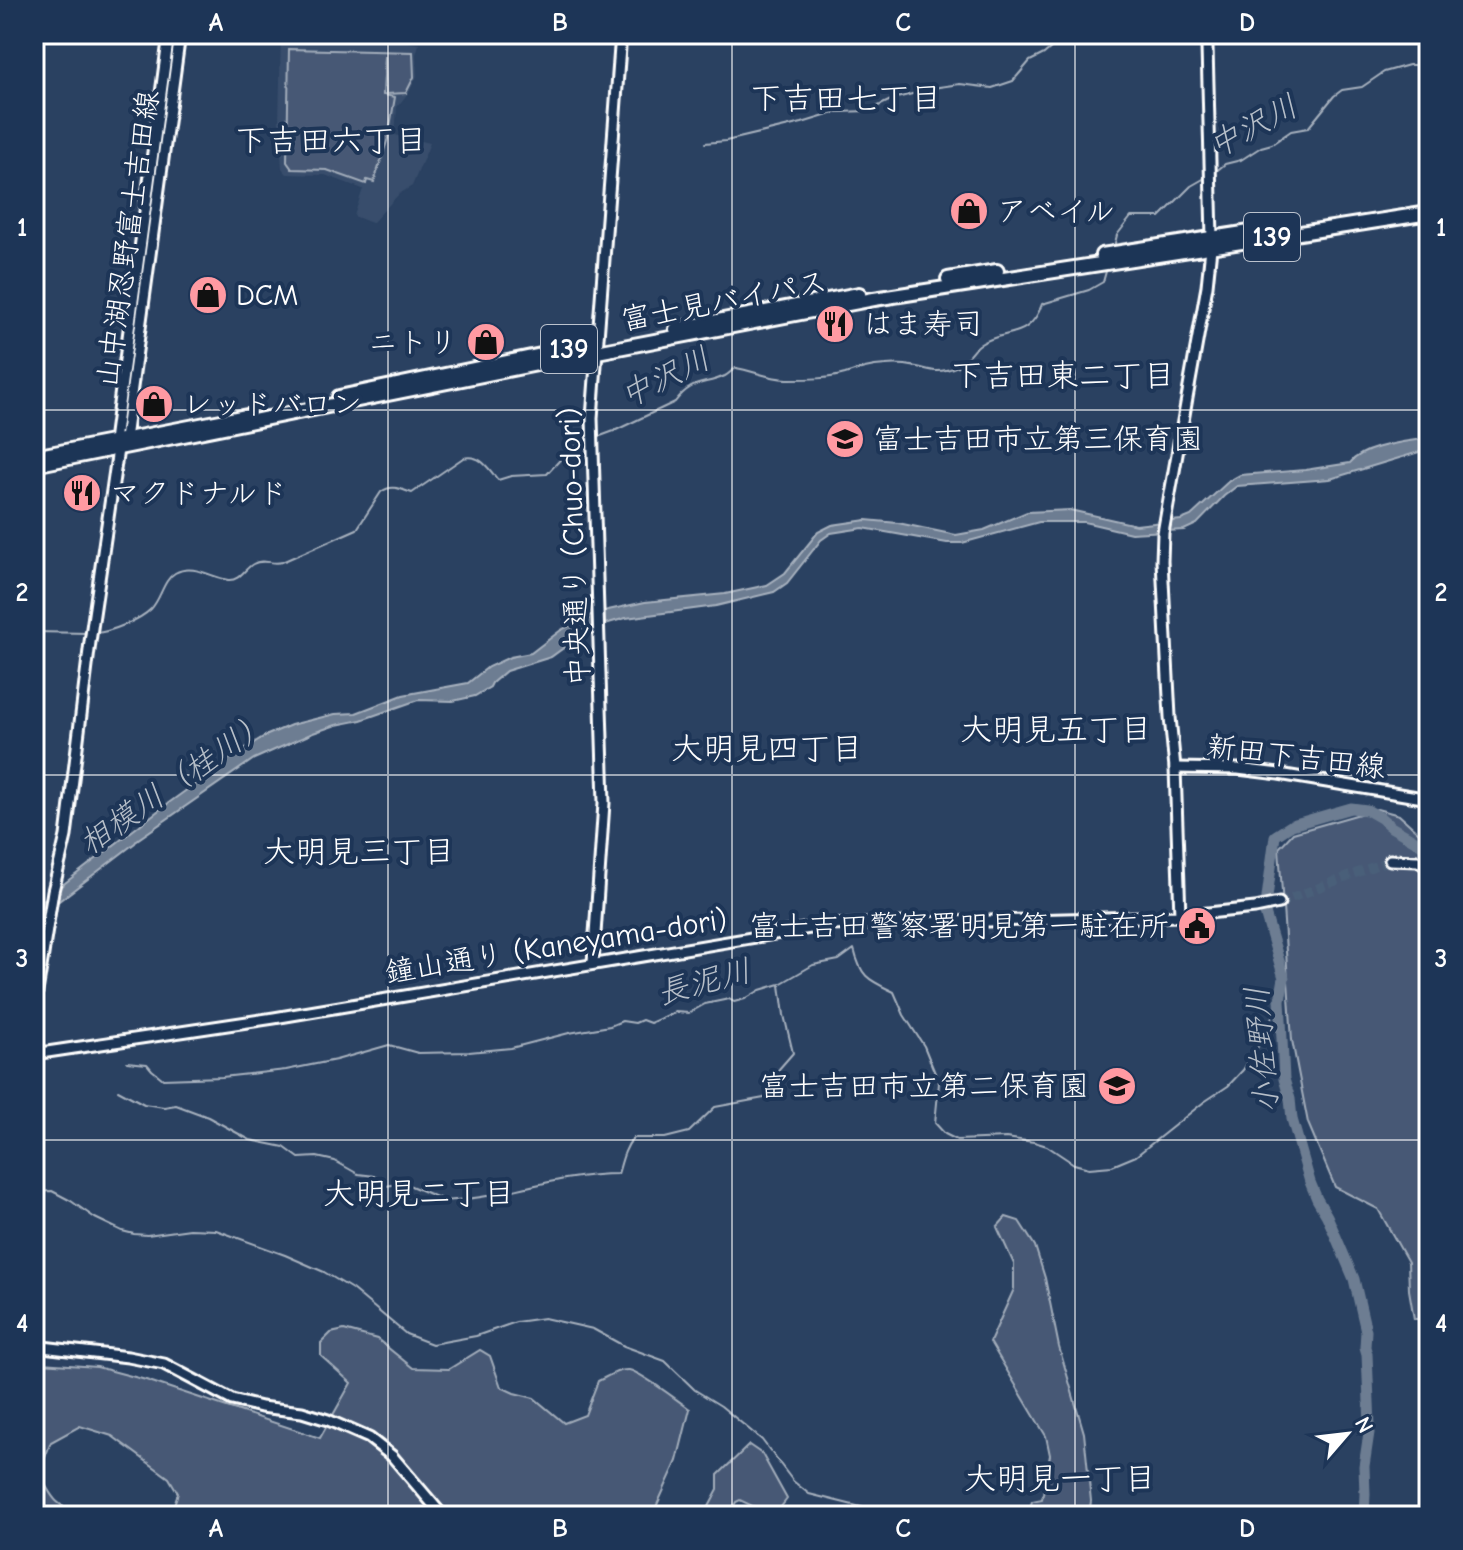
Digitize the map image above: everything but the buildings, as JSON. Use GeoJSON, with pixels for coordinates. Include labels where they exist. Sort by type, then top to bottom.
{"type":"FeatureCollection","features":[{"type":"Feature","properties":{"kind":"highway","name":"富士見バイパス"},"geometry":{"type":"LineString","coordinates":[[34,457],[119,443],[505,362],[597,348],[785,307],[969,275],[1111,258],[1429,206]]}},
{"type":"Feature","properties":{"kind":"highway","name":"富士見バイパス"},"geometry":{"type":"LineString","coordinates":[[1211,242],[1429,213]]}},
{"type":"Feature","properties":{"kind":"highway","name":"富士見バイパス"},"geometry":{"type":"LineString","coordinates":[[34,465],[119,443]]}},
{"type":"Feature","properties":{"kind":"main road","name":"山中湖忍野富士吉田線"},"geometry":{"type":"LineString","coordinates":[[119,443],[169,34]]}},
{"type":"Feature","properties":{"kind":"main road","name":"山中湖忍野富士吉田線"},"geometry":{"type":"LineString","coordinates":[[34,1011],[53,891],[66,836],[90,642],[180,34]]}},
{"type":"Feature","properties":{"kind":"main road","name":"中央通り (Chuo-dori)"},"geometry":{"type":"LineString","coordinates":[[593,963],[604,803],[592,418],[621,34]]}},
{"type":"Feature","properties":{"kind":"main road","name":"新田下吉田線"},"geometry":{"type":"LineString","coordinates":[[1206,34],[1211,242],[1207,286],[1163,533],[1162,561],[1175,768],[1238,769],[1429,799]]}},
{"type":"Feature","properties":{"kind":"main road"},"geometry":{"type":"LineString","coordinates":[[1175,768],[1180,916]]}},
{"type":"Feature","properties":{"kind":"main road"},"geometry":{"type":"LineString","coordinates":[[1390,860],[1418,861],[1429,868]]}},
{"type":"Feature","properties":{"kind":"main road","name":"鐘山通り (Kaneyama-dori)"},"geometry":{"type":"LineString","coordinates":[[34,1054],[289,1016],[828,925],[1180,916],[1276,904]]}},
{"type":"Feature","properties":{"kind":"main road"},"geometry":{"type":"LineString","coordinates":[[34,1346],[164,1364],[232,1400],[302,1412],[328,1420],[369,1438],[392,1456],[443,1516]]}},
{"type":"Feature","properties":{"kind":"shaded area"},"geometry":{"type":"Polygon","coordinates":[[[281,34],[402,34],[402,41],[419,44],[417,76],[397,107],[395,135],[430,143],[412,186],[399,194],[372,223],[354,216],[363,189],[325,175],[287,174],[282,168],[279,125],[281,34]]]}},
{"type":"Feature","properties":{"kind":"shaded area"},"geometry":{"type":"Polygon","coordinates":[[[289,49],[413,52],[414,77],[406,93],[386,94],[385,56],[383,95],[395,97],[388,138],[374,182],[367,180],[366,184],[327,170],[292,169],[287,162],[289,49]]]}},
{"type":"Feature","properties":{"kind":"shaded area"},"geometry":{"type":"Polygon","coordinates":[[[1429,438],[1429,449],[1330,479],[1237,486],[1197,524],[1184,530],[1131,533],[1084,522],[1039,522],[962,543],[863,528],[831,533],[821,540],[787,583],[774,592],[716,606],[626,618],[591,628],[551,657],[506,671],[490,687],[475,696],[453,701],[418,700],[313,733],[254,759],[137,840],[34,920],[34,907],[163,807],[265,736],[291,725],[335,714],[356,713],[403,695],[468,683],[488,667],[510,657],[531,653],[561,630],[588,616],[645,602],[725,594],[767,585],[785,573],[818,532],[832,525],[866,520],[956,535],[984,530],[1027,512],[1070,510],[1136,525],[1181,520],[1191,516],[1229,481],[1240,475],[1350,463],[1375,448],[1429,438]]]}},
{"type":"Feature","properties":{"kind":"shaded area"},"geometry":{"type":"Polygon","coordinates":[[[1377,809],[1399,815],[1429,842],[1429,1319],[1414,1319],[1408,1262],[1378,1209],[1335,1187],[1308,1123],[1292,1040],[1279,848],[1293,833],[1377,809]]]}},
{"type":"Feature","properties":{"kind":"shaded area"},"geometry":{"type":"Polygon","coordinates":[[[1006,1217],[1019,1221],[1035,1246],[1045,1278],[1059,1347],[1084,1433],[1091,1501],[1089,1516],[1028,1516],[1032,1501],[1042,1499],[1050,1455],[1046,1436],[990,1342],[1014,1289],[1014,1264],[997,1227],[1006,1217]]]}},
{"type":"Feature","properties":{"kind":"shaded area"},"geometry":{"type":"Polygon","coordinates":[[[344,1330],[377,1339],[413,1368],[449,1369],[480,1350],[490,1356],[501,1387],[534,1398],[564,1423],[585,1415],[598,1381],[625,1370],[642,1376],[690,1409],[677,1461],[652,1516],[170,1516],[178,1493],[169,1478],[112,1436],[80,1426],[51,1442],[39,1473],[56,1501],[68,1510],[86,1516],[34,1516],[34,1368],[41,1363],[97,1367],[146,1380],[320,1438],[351,1383],[321,1356],[321,1343],[331,1333],[344,1330]]]}},
{"type":"Feature","properties":{"kind":"shaded area"},"geometry":{"type":"Polygon","coordinates":[[[749,1445],[762,1454],[787,1499],[774,1516],[740,1500],[728,1516],[704,1516],[718,1490],[718,1475],[749,1445]]]}},
{"type":"Feature","properties":{"kind":"waterway"},"geometry":{"type":"LineString","coordinates":[[705,143],[726,141],[838,112],[868,111],[893,99],[939,87],[960,84],[992,88],[1013,81],[1030,61],[1044,54],[1067,34]]}},
{"type":"Feature","properties":{"kind":"waterway"},"geometry":{"type":"LineString","coordinates":[[1121,34],[1199,36]]}},
{"type":"Feature","properties":{"kind":"waterway","name":"中沢川"},"geometry":{"type":"LineString","coordinates":[[1214,173],[1225,164],[1241,160],[1291,131],[1308,128],[1342,90],[1362,87],[1384,72],[1409,65],[1429,65]]}},
{"type":"Feature","properties":{"kind":"waterway","name":"中沢川"},"geometry":{"type":"LineString","coordinates":[[1114,247],[1117,235],[1131,217],[1160,217],[1191,186],[1205,178]]}},
{"type":"Feature","properties":{"kind":"waterway","name":"中沢川"},"geometry":{"type":"LineString","coordinates":[[595,438],[675,402],[692,386],[725,376],[736,368],[783,379],[832,377],[890,365],[938,371],[953,368],[963,363],[979,345],[1030,324],[1042,304],[1089,290],[1103,282],[1107,268]]}},
{"type":"Feature","properties":{"kind":"waterway","name":"中沢川"},"geometry":{"type":"LineString","coordinates":[[95,633],[125,625],[146,613],[175,573],[188,569],[232,580],[257,562],[282,562],[357,529],[381,492],[396,488],[412,493],[463,458],[479,460],[498,480],[547,474],[570,449],[589,440]]}},
{"type":"Feature","properties":{"kind":"waterway","name":"中沢川"},"geometry":{"type":"LineString","coordinates":[[34,632],[89,633]]}},
{"type":"Feature","properties":{"kind":"waterway","name":"小佐野川"},"geometry":{"type":"LineString","coordinates":[[1364,1516],[1364,1466],[1370,1426],[1366,1331],[1354,1279],[1310,1182],[1292,1119],[1284,1079],[1280,1000],[1284,978],[1265,913],[1275,836],[1292,825],[1351,808],[1367,810],[1429,849]]}},
{"type":"Feature","properties":{"kind":"waterway","name":"長泥川"},"geometry":{"type":"LineString","coordinates":[[127,1062],[147,1064],[163,1079],[222,1077],[286,1070],[389,1045],[418,1053],[511,1048],[622,1021],[635,1023],[642,1020],[650,1023],[675,1012],[689,1013],[705,1004],[745,999],[813,965],[839,960],[854,949],[867,977],[894,992],[904,1015],[924,1046],[939,1083],[935,1123],[945,1134],[957,1140],[1006,1138],[1034,1142],[1047,1146],[1074,1164],[1089,1168],[1112,1166],[1136,1156],[1228,1086],[1259,1045],[1280,1000]]}},
{"type":"Feature","properties":{"kind":"waterway"},"geometry":{"type":"LineString","coordinates":[[118,1090],[144,1104],[176,1105],[208,1117],[250,1140],[284,1147],[299,1158],[317,1157],[335,1161],[358,1174],[375,1176],[386,1186],[404,1183],[443,1201],[476,1198],[568,1179],[618,1174],[633,1138],[665,1138],[689,1132],[715,1107],[764,1098],[770,1093],[779,1069],[793,1053],[780,985]]}},
{"type":"Feature","properties":{"kind":"waterway"},"geometry":{"type":"LineString","coordinates":[[34,1192],[52,1191],[122,1231],[147,1235],[190,1229],[216,1230],[285,1255],[324,1272],[352,1289],[406,1334],[432,1344],[476,1336],[516,1322],[544,1318],[593,1329],[624,1346],[665,1361],[695,1390],[721,1406],[762,1440],[793,1481],[809,1494],[869,1509],[876,1516]]}},
{"type":"Feature","properties":{"kind":"tunnel"},"geometry":{"type":"LineString","coordinates":[[1279,903],[1390,860]]}},
{"type":"Feature","properties":{"kind":"place","name":"アベイル"},"geometry":{"type":"Point","coordinates":[969,211]}},
{"type":"Feature","properties":{"kind":"place","name":"DCM"},"geometry":{"type":"Point","coordinates":[208,295]}},
{"type":"Feature","properties":{"kind":"place","name":"はま寿司"},"geometry":{"type":"Point","coordinates":[835,324]}},
{"type":"Feature","properties":{"kind":"place","name":"ニトリ"},"geometry":{"type":"Point","coordinates":[486,342]}},
{"type":"Feature","properties":{"kind":"place","name":"レッドバロン"},"geometry":{"type":"Point","coordinates":[154,404]}},
{"type":"Feature","properties":{"kind":"place","name":"富士吉田市立第三保育園"},"geometry":{"type":"Point","coordinates":[845,439]}},
{"type":"Feature","properties":{"kind":"place","name":"マクドナルド"},"geometry":{"type":"Point","coordinates":[82,493]}},
{"type":"Feature","properties":{"kind":"place","name":"富士吉田警察署明見第一駐在所"},"geometry":{"type":"Point","coordinates":[1197,926]}},
{"type":"Feature","properties":{"kind":"place","name":"富士吉田市立第二保育園"},"geometry":{"type":"Point","coordinates":[1117,1086]}},
{"type":"Feature","properties":{"kind":"district","name":"下吉田七丁目"},"geometry":{"type":"Point","coordinates":[846,98]}},
{"type":"Feature","properties":{"kind":"district","name":"下吉田六丁目"},"geometry":{"type":"Point","coordinates":[331,140]}},
{"type":"Feature","properties":{"kind":"district","name":"下吉田東二丁目"},"geometry":{"type":"Point","coordinates":[1063,375]}},
{"type":"Feature","properties":{"kind":"district","name":"大明見五丁目"},"geometry":{"type":"Point","coordinates":[1056,729]}},
{"type":"Feature","properties":{"kind":"district","name":"大明見四丁目"},"geometry":{"type":"Point","coordinates":[767,748]}},
{"type":"Feature","properties":{"kind":"district","name":"大明見三丁目"},"geometry":{"type":"Point","coordinates":[359,851]}},
{"type":"Feature","properties":{"kind":"district","name":"大明見二丁目"},"geometry":{"type":"Point","coordinates":[419,1193]}},
{"type":"Feature","properties":{"kind":"district","name":"大明見一丁目"},"geometry":{"type":"Point","coordinates":[1060,1478]}},
{"type":"Feature","properties":{"kind":"water label","name":"相模川（桂川）"},"geometry":{"type":"Point","coordinates":[174,783]}}]}
